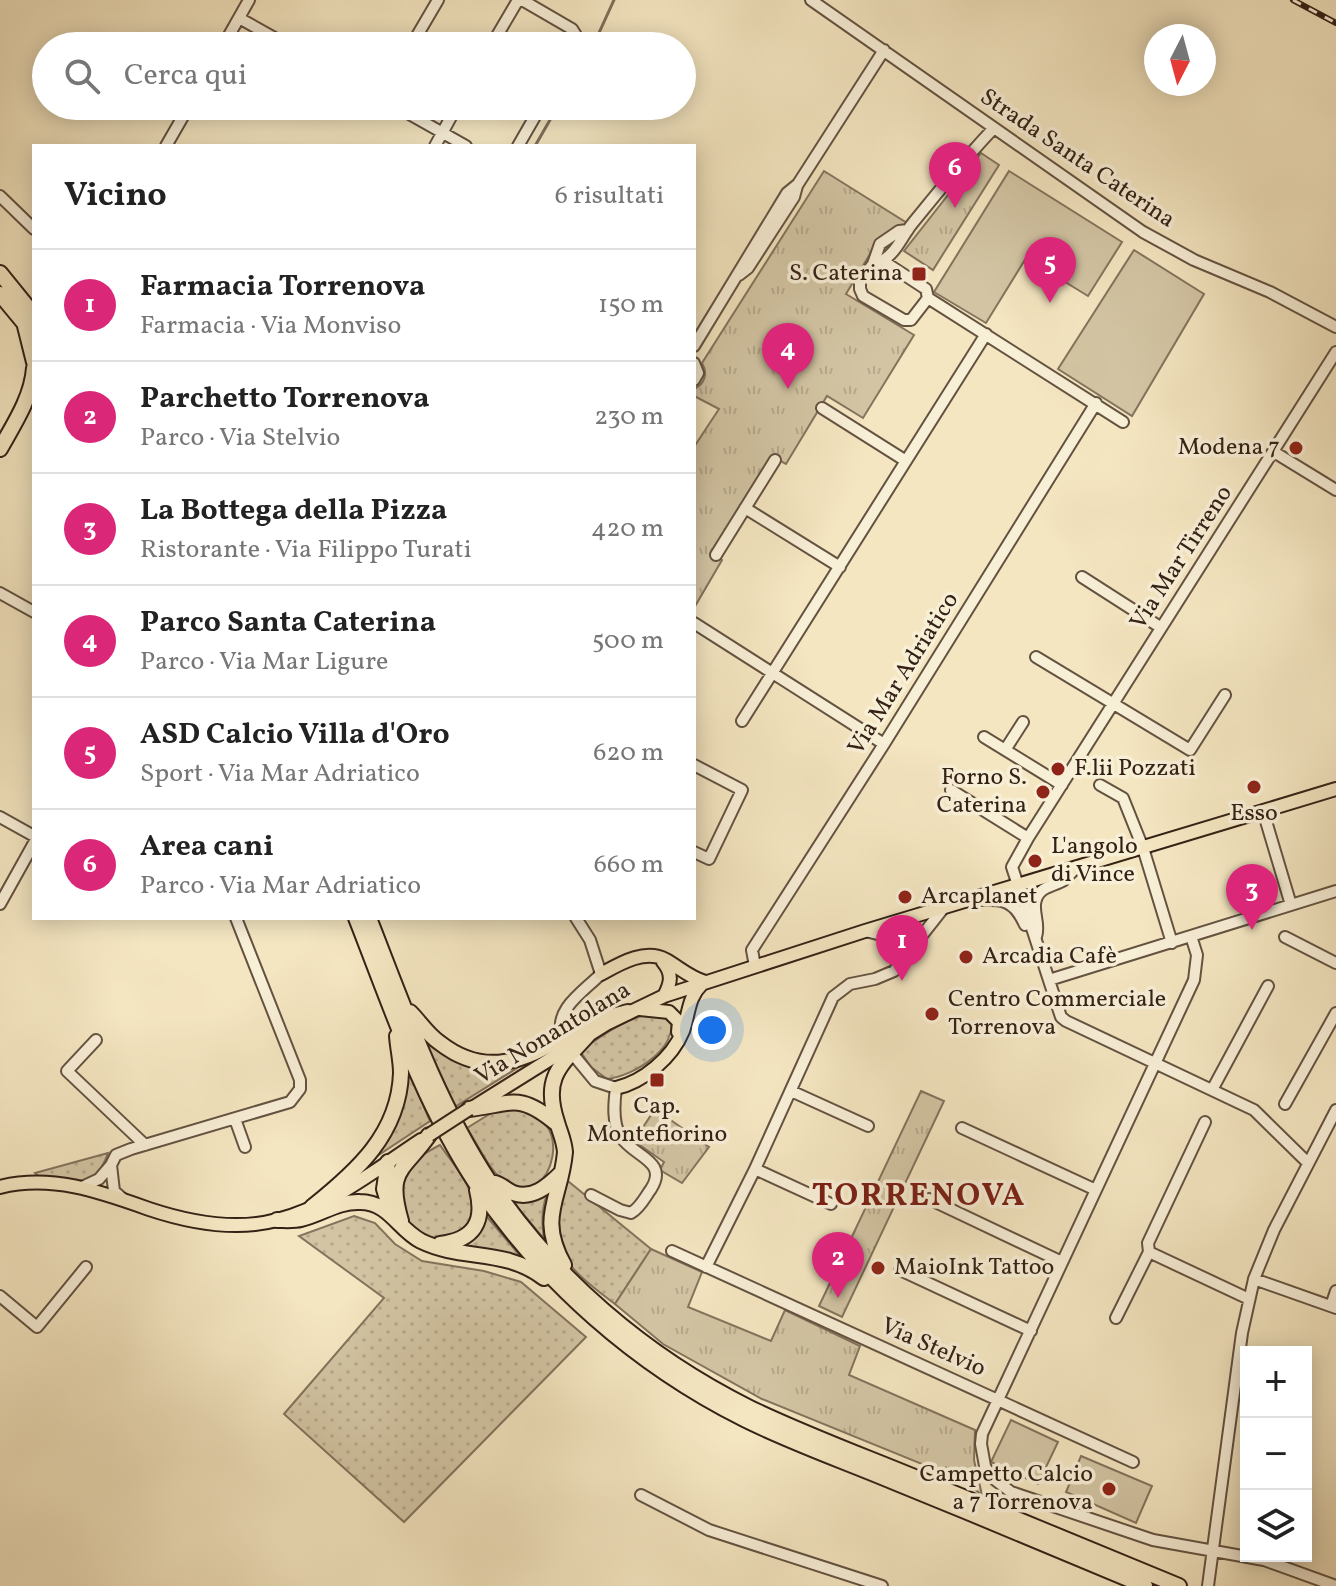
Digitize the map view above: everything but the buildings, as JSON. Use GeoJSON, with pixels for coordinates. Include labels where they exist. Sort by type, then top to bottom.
{"type":"FeatureCollection","features":[{"type":"Feature","properties":{"kind":"highway"},"geometry":{"type":"LineString","coordinates":[[0,273],[29,318],[32,338]]}},
{"type":"Feature","properties":{"kind":"highway"},"geometry":{"type":"LineString","coordinates":[[0,294],[29,318]]}},
{"type":"Feature","properties":{"kind":"highway"},"geometry":{"type":"LineString","coordinates":[[0,449],[28,406],[32,386]]}},
{"type":"Feature","properties":{"kind":"highway"},"geometry":{"type":"LineString","coordinates":[[357,920],[428,1097],[530,1254],[577,1303]]}},
{"type":"Feature","properties":{"kind":"highway"},"geometry":{"type":"LineString","coordinates":[[370,920],[403,1004],[482,1182],[574,1283],[605,1312],[660,1355],[752,1409],[1106,1562],[1145,1586]]}},
{"type":"Feature","properties":{"kind":"highway"},"geometry":{"type":"LineString","coordinates":[[403,1004],[436,1041],[450,1050],[466,1058],[503,1063],[546,1049],[601,1019],[631,1011]]}},
{"type":"Feature","properties":{"kind":"highway"},"geometry":{"type":"LineString","coordinates":[[312,1207],[365,1160],[385,1132],[398,1095],[401,1074],[396,1020]]}},
{"type":"Feature","properties":{"kind":"highway"},"geometry":{"type":"LineString","coordinates":[[574,1283],[560,1258],[551,1231],[552,1203],[564,1163],[564,1142],[552,1097],[555,1075],[564,1059],[588,1035]]}},
{"type":"Feature","properties":{"kind":"highway"},"geometry":{"type":"LineString","coordinates":[[469,1109],[502,1102],[523,1103],[539,1109],[557,1124]]}},
{"type":"Feature","properties":{"kind":"highway"},"geometry":{"type":"LineString","coordinates":[[396,1220],[397,1176],[429,1135]]}},
{"type":"Feature","properties":{"kind":"highway"},"geometry":{"type":"LineString","coordinates":[[388,1162],[384,1189],[396,1220]]}},
{"type":"Feature","properties":{"kind":"highway"},"geometry":{"type":"LineString","coordinates":[[482,1182],[501,1185],[510,1192],[531,1194],[542,1190],[561,1173]]}},
{"type":"Feature","properties":{"kind":"highway"},"geometry":{"type":"LineString","coordinates":[[433,1245],[457,1241],[473,1230],[480,1211],[482,1182]]}},
{"type":"Feature","properties":{"kind":"highway"},"geometry":{"type":"LineString","coordinates":[[277,1220],[299,1220],[340,1204],[373,1203],[415,1237],[433,1245],[518,1262],[533,1270],[640,1357],[747,1421],[1106,1562],[1179,1586]]}},
{"type":"Feature","properties":{"kind":"main road","name":"Via Nonantolana"},"geometry":{"type":"LineString","coordinates":[[0,1187],[46,1182],[82,1187],[199,1222],[240,1224],[277,1220],[312,1207],[588,1035],[664,996],[865,931],[1336,789]]}},
{"type":"Feature","properties":{"kind":"main road"},"geometry":{"type":"LineString","coordinates":[[654,956],[665,963],[670,974],[669,987],[664,996]]}},
{"type":"Feature","properties":{"kind":"main road"},"geometry":{"type":"LineString","coordinates":[[601,974],[624,962],[654,956],[705,982],[692,997],[678,1040],[665,1058],[634,1083],[616,1088]]}},
{"type":"Feature","properties":{"kind":"main road"},"geometry":{"type":"LineString","coordinates":[[631,1011],[656,1009],[673,1014],[679,1022],[678,1040]]}},
{"type":"Feature","properties":{"kind":"street"},"geometry":{"type":"LineString","coordinates":[[231,32],[249,0]]}},
{"type":"Feature","properties":{"kind":"street"},"geometry":{"type":"LineString","coordinates":[[419,32],[438,0]]}},
{"type":"Feature","properties":{"kind":"street"},"geometry":{"type":"LineString","coordinates":[[500,32],[520,0],[574,32]]}},
{"type":"Feature","properties":{"kind":"street","name":"Strada Santa Caterina"},"geometry":{"type":"LineString","coordinates":[[811,0],[1154,238],[1194,260],[1270,292],[1336,327]]}},
{"type":"Feature","properties":{"kind":"street"},"geometry":{"type":"LineString","coordinates":[[239,18],[264,32]]}},
{"type":"Feature","properties":{"kind":"street"},"geometry":{"type":"LineString","coordinates":[[696,343],[794,197],[798,184],[884,50]]}},
{"type":"Feature","properties":{"kind":"street"},"geometry":{"type":"LineString","coordinates":[[167,144],[181,120]]}},
{"type":"Feature","properties":{"kind":"street"},"geometry":{"type":"LineString","coordinates":[[420,120],[463,144]]}},
{"type":"Feature","properties":{"kind":"street"},"geometry":{"type":"LineString","coordinates":[[436,144],[449,120]]}},
{"type":"Feature","properties":{"kind":"street"},"geometry":{"type":"LineString","coordinates":[[519,144],[533,120]]}},
{"type":"Feature","properties":{"kind":"street"},"geometry":{"type":"LineString","coordinates":[[928,298],[911,320],[904,320],[863,296],[860,281],[878,263],[880,244],[899,231],[908,230],[994,128]]}},
{"type":"Feature","properties":{"kind":"street"},"geometry":{"type":"LineString","coordinates":[[0,196],[32,227]]}},
{"type":"Feature","properties":{"kind":"street"},"geometry":{"type":"LineString","coordinates":[[878,263],[926,289],[928,298],[1123,422]]}},
{"type":"Feature","properties":{"kind":"street"},"geometry":{"type":"LineString","coordinates":[[742,721],[986,334]]}},
{"type":"Feature","properties":{"kind":"street","name":"Via Mar Tirreno"},"geometry":{"type":"LineString","coordinates":[[1018,887],[1012,867],[1028,838],[1336,352]]}},
{"type":"Feature","properties":{"kind":"street","name":"Via Mar Adriatico"},"geometry":{"type":"LineString","coordinates":[[755,966],[752,950],[1096,403]]}},
{"type":"Feature","properties":{"kind":"street"},"geometry":{"type":"LineString","coordinates":[[822,408],[906,461]]}},
{"type":"Feature","properties":{"kind":"street"},"geometry":{"type":"LineString","coordinates":[[1274,452],[1336,490]]}},
{"type":"Feature","properties":{"kind":"street"},"geometry":{"type":"LineString","coordinates":[[716,555],[775,460]]}},
{"type":"Feature","properties":{"kind":"street"},"geometry":{"type":"LineString","coordinates":[[745,508],[840,567]]}},
{"type":"Feature","properties":{"kind":"street"},"geometry":{"type":"LineString","coordinates":[[1082,577],[1160,627]]}},
{"type":"Feature","properties":{"kind":"street"},"geometry":{"type":"LineString","coordinates":[[0,593],[32,611]]}},
{"type":"Feature","properties":{"kind":"street"},"geometry":{"type":"LineString","coordinates":[[696,624],[884,744]]}},
{"type":"Feature","properties":{"kind":"street"},"geometry":{"type":"LineString","coordinates":[[1036,657],[1190,750],[1225,695]]}},
{"type":"Feature","properties":{"kind":"street"},"geometry":{"type":"LineString","coordinates":[[1005,750],[1023,722]]}},
{"type":"Feature","properties":{"kind":"street"},"geometry":{"type":"LineString","coordinates":[[984,737],[1062,785]]}},
{"type":"Feature","properties":{"kind":"street"},"geometry":{"type":"LineString","coordinates":[[696,766],[742,790],[709,859],[696,853]]}},
{"type":"Feature","properties":{"kind":"street"},"geometry":{"type":"LineString","coordinates":[[1100,785],[1123,798],[1143,848],[1172,943]]}},
{"type":"Feature","properties":{"kind":"street"},"geometry":{"type":"LineString","coordinates":[[951,790],[1028,838]]}},
{"type":"Feature","properties":{"kind":"street"},"geometry":{"type":"LineString","coordinates":[[1263,811],[1291,905]]}},
{"type":"Feature","properties":{"kind":"street"},"geometry":{"type":"LineString","coordinates":[[0,817],[32,835]]}},
{"type":"Feature","properties":{"kind":"street"},"geometry":{"type":"LineString","coordinates":[[0,904],[32,847]]}},
{"type":"Feature","properties":{"kind":"street"},"geometry":{"type":"LineString","coordinates":[[1036,939],[1039,926],[1035,905],[1038,896],[1046,886],[1065,879],[1074,870]]}},
{"type":"Feature","properties":{"kind":"street"},"geometry":{"type":"LineString","coordinates":[[1018,887],[1057,1007],[1066,1021],[1254,1110],[1308,1163]]}},
{"type":"Feature","properties":{"kind":"street"},"geometry":{"type":"LineString","coordinates":[[1049,980],[1336,891]]}},
{"type":"Feature","properties":{"kind":"street"},"geometry":{"type":"LineString","coordinates":[[970,901],[999,900],[1012,905],[1026,929],[1036,939]]}},
{"type":"Feature","properties":{"kind":"street"},"geometry":{"type":"LineString","coordinates":[[706,1267],[755,1169],[833,997],[850,984],[894,971],[942,910]]}},
{"type":"Feature","properties":{"kind":"street"},"geometry":{"type":"LineString","coordinates":[[82,1187],[99,1179],[116,1155],[290,1102],[300,1089],[300,1080],[237,920]]}},
{"type":"Feature","properties":{"kind":"street"},"geometry":{"type":"LineString","coordinates":[[577,920],[590,940],[601,974]]}},
{"type":"Feature","properties":{"kind":"street"},"geometry":{"type":"LineString","coordinates":[[865,931],[914,947]]}},
{"type":"Feature","properties":{"kind":"street"},"geometry":{"type":"LineString","coordinates":[[1191,936],[1197,955],[1194,980],[982,1434],[985,1466],[997,1483],[1011,1492],[1153,1540],[1264,1560],[1336,1586]]}},
{"type":"Feature","properties":{"kind":"street"},"geometry":{"type":"LineString","coordinates":[[889,937],[898,947],[901,962]]}},
{"type":"Feature","properties":{"kind":"street"},"geometry":{"type":"LineString","coordinates":[[1285,937],[1336,963]]}},
{"type":"Feature","properties":{"kind":"street","name":"Via Nonantolana"},"geometry":{"type":"LineString","coordinates":[[562,1036],[560,1021],[564,1010],[601,974]]}},
{"type":"Feature","properties":{"kind":"street"},"geometry":{"type":"LineString","coordinates":[[1212,1090],[1268,986]]}},
{"type":"Feature","properties":{"kind":"street"},"geometry":{"type":"LineString","coordinates":[[1285,1104],[1336,1013]]}},
{"type":"Feature","properties":{"kind":"street"},"geometry":{"type":"LineString","coordinates":[[96,1040],[67,1071],[145,1145]]}},
{"type":"Feature","properties":{"kind":"street","name":"Via Nonantolana"},"geometry":{"type":"LineString","coordinates":[[576,1058],[595,1081],[616,1088]]}},
{"type":"Feature","properties":{"kind":"street"},"geometry":{"type":"LineString","coordinates":[[591,1195],[631,1213],[638,1209],[655,1182],[655,1165],[629,1147],[618,1132],[614,1105],[616,1088]]}},
{"type":"Feature","properties":{"kind":"street"},"geometry":{"type":"LineString","coordinates":[[791,1091],[868,1126]]}},
{"type":"Feature","properties":{"kind":"street"},"geometry":{"type":"LineString","coordinates":[[1208,1586],[1242,1333],[1254,1279],[1274,1230],[1336,1110]]}},
{"type":"Feature","properties":{"kind":"street"},"geometry":{"type":"LineString","coordinates":[[235,1119],[245,1147]]}},
{"type":"Feature","properties":{"kind":"street"},"geometry":{"type":"LineString","coordinates":[[1116,1318],[1149,1252],[1148,1243],[1205,1122]]}},
{"type":"Feature","properties":{"kind":"street"},"geometry":{"type":"LineString","coordinates":[[962,1128],[1096,1190]]}},
{"type":"Feature","properties":{"kind":"street"},"geometry":{"type":"LineString","coordinates":[[111,1165],[114,1191],[127,1201]]}},
{"type":"Feature","properties":{"kind":"street"},"geometry":{"type":"LineString","coordinates":[[755,1169],[831,1204]]}},
{"type":"Feature","properties":{"kind":"street"},"geometry":{"type":"LineString","coordinates":[[929,1199],[1062,1262]]}},
{"type":"Feature","properties":{"kind":"street","name":"Via Stelvio"},"geometry":{"type":"LineString","coordinates":[[672,1251],[1133,1462]]}},
{"type":"Feature","properties":{"kind":"street"},"geometry":{"type":"LineString","coordinates":[[1149,1252],[1249,1299]]}},
{"type":"Feature","properties":{"kind":"street"},"geometry":{"type":"LineString","coordinates":[[0,1296],[37,1327],[86,1267]]}},
{"type":"Feature","properties":{"kind":"street"},"geometry":{"type":"LineString","coordinates":[[900,1270],[1031,1331]]}},
{"type":"Feature","properties":{"kind":"street"},"geometry":{"type":"LineString","coordinates":[[1254,1279],[1333,1307],[1336,1291]]}},
{"type":"Feature","properties":{"kind":"street"},"geometry":{"type":"LineString","coordinates":[[641,1495],[709,1530],[882,1586]]}},
{"type":"Feature","properties":{"kind":"green space"},"geometry":{"type":"Polygon","coordinates":[[[981,153],[999,165],[933,270],[904,251],[981,153]]]}},
{"type":"Feature","properties":{"kind":"green space"},"geometry":{"type":"Polygon","coordinates":[[[824,171],[907,223],[879,239],[846,294],[914,335],[863,418],[827,396],[786,464],[773,457],[712,554],[722,560],[696,605],[696,444],[719,409],[696,397],[696,388],[704,378],[702,363],[824,171]]]}},
{"type":"Feature","properties":{"kind":"green space"},"geometry":{"type":"Polygon","coordinates":[[[1009,171],[1122,242],[1088,296],[1026,258],[986,323],[934,292],[1009,171]]]}},
{"type":"Feature","properties":{"kind":"green space"},"geometry":{"type":"Polygon","coordinates":[[[1134,250],[1204,294],[1132,416],[1058,369],[1134,250]]]}},
{"type":"Feature","properties":{"kind":"green space"},"geometry":{"type":"Polygon","coordinates":[[[656,1012],[670,1016],[668,1039],[652,1058],[630,1072],[607,1079],[591,1067],[580,1051],[625,1022],[656,1012]]]}},
{"type":"Feature","properties":{"kind":"green space"},"geometry":{"type":"Polygon","coordinates":[[[418,1032],[457,1058],[483,1062],[530,1060],[453,1108],[418,1032]]]}},
{"type":"Feature","properties":{"kind":"green space"},"geometry":{"type":"Polygon","coordinates":[[[402,1055],[430,1121],[362,1166],[395,1113],[402,1055]]]}},
{"type":"Feature","properties":{"kind":"green space"},"geometry":{"type":"Polygon","coordinates":[[[921,1091],[944,1101],[842,1317],[819,1306],[921,1091]]]}},
{"type":"Feature","properties":{"kind":"green space"},"geometry":{"type":"Polygon","coordinates":[[[501,1107],[528,1111],[545,1123],[552,1139],[552,1157],[546,1173],[536,1185],[522,1190],[501,1179],[467,1128],[501,1107]]]}},
{"type":"Feature","properties":{"kind":"green space"},"geometry":{"type":"Polygon","coordinates":[[[655,1109],[709,1147],[682,1183],[660,1170],[664,1162],[634,1141],[655,1109]]]}},
{"type":"Feature","properties":{"kind":"green space"},"geometry":{"type":"Polygon","coordinates":[[[440,1145],[467,1184],[472,1197],[472,1212],[467,1224],[458,1232],[433,1238],[409,1228],[401,1215],[399,1188],[400,1179],[409,1165],[440,1145]]]}},
{"type":"Feature","properties":{"kind":"green space"},"geometry":{"type":"Polygon","coordinates":[[[108,1153],[102,1166],[89,1179],[72,1181],[35,1173],[108,1153]]]}},
{"type":"Feature","properties":{"kind":"green space"},"geometry":{"type":"Polygon","coordinates":[[[563,1177],[651,1249],[615,1304],[576,1272],[561,1251],[555,1221],[563,1177]]]}},
{"type":"Feature","properties":{"kind":"green space"},"geometry":{"type":"Polygon","coordinates":[[[549,1188],[543,1213],[544,1239],[508,1196],[549,1188]]]}},
{"type":"Feature","properties":{"kind":"green space"},"geometry":{"type":"Polygon","coordinates":[[[482,1211],[522,1258],[495,1251],[449,1246],[482,1211]]]}},
{"type":"Feature","properties":{"kind":"green space"},"geometry":{"type":"Polygon","coordinates":[[[354,1216],[375,1223],[395,1244],[422,1261],[484,1271],[521,1282],[586,1337],[404,1522],[284,1414],[384,1298],[299,1236],[354,1216]]]}},
{"type":"Feature","properties":{"kind":"green space"},"geometry":{"type":"Polygon","coordinates":[[[651,1249],[702,1272],[688,1307],[771,1341],[785,1310],[860,1346],[849,1375],[975,1430],[974,1460],[982,1495],[964,1481],[762,1399],[663,1344],[615,1304],[651,1249]]]}},
{"type":"Feature","properties":{"kind":"green space"},"geometry":{"type":"Polygon","coordinates":[[[1011,1420],[1058,1442],[1038,1484],[991,1462],[1011,1420]]]}},
{"type":"Feature","properties":{"kind":"green space","name":"Campetto Calcio a 7 Torrenova"},"geometry":{"type":"Polygon","coordinates":[[[1081,1456],[1152,1486],[1136,1523],[1066,1492],[1081,1456]]]}},
{"type":"Feature","properties":{"kind":"waterway"},"geometry":{"type":"LineString","coordinates":[[599,32],[614,0]]}},
{"type":"Feature","properties":{"kind":"waterway"},"geometry":{"type":"LineString","coordinates":[[536,144],[550,120]]}},
{"type":"Feature","properties":{"kind":"railway"},"geometry":{"type":"LineString","coordinates":[[1293,0],[1336,23]]}},
{"type":"Feature","properties":{"kind":"place","name":"Area cani"},"geometry":{"type":"Point","coordinates":[955,208]}},
{"type":"Feature","properties":{"kind":"place","name":"S. Caterina"},"geometry":{"type":"Point","coordinates":[919,274]}},
{"type":"Feature","properties":{"kind":"place","name":"ASD Calcio Villa d'Oro"},"geometry":{"type":"Point","coordinates":[1050,303]}},
{"type":"Feature","properties":{"kind":"place","name":"Parco Santa Caterina"},"geometry":{"type":"Point","coordinates":[788,389]}},
{"type":"Feature","properties":{"kind":"place","name":"Modena 7"},"geometry":{"type":"Point","coordinates":[1296,448]}},
{"type":"Feature","properties":{"kind":"place","name":"F.lii Pozzati"},"geometry":{"type":"Point","coordinates":[1058,769]}},
{"type":"Feature","properties":{"kind":"place","name":"Esso"},"geometry":{"type":"Point","coordinates":[1254,787]}},
{"type":"Feature","properties":{"kind":"place","name":"Forno S. Caterina"},"geometry":{"type":"Point","coordinates":[1043,792]}},
{"type":"Feature","properties":{"kind":"place","name":"L'angolo di Vince"},"geometry":{"type":"Point","coordinates":[1035,861]}},
{"type":"Feature","properties":{"kind":"place","name":"Arcaplanet"},"geometry":{"type":"Point","coordinates":[905,897]}},
{"type":"Feature","properties":{"kind":"place","name":"La Bottega della Pizza"},"geometry":{"type":"Point","coordinates":[1252,930]}},
{"type":"Feature","properties":{"kind":"place","name":"Arcadia Cafè"},"geometry":{"type":"Point","coordinates":[966,957]}},
{"type":"Feature","properties":{"kind":"place","name":"Farmacia Torrenova"},"geometry":{"type":"Point","coordinates":[902,981]}},
{"type":"Feature","properties":{"kind":"place","name":"Centro Commerciale Torrenova"},"geometry":{"type":"Point","coordinates":[932,1014]}},
{"type":"Feature","properties":{"kind":"place","name":"Cap. Montefiorino"},"geometry":{"type":"Point","coordinates":[657,1080]}},
{"type":"Feature","properties":{"kind":"place","name":"MaioInk Tattoo"},"geometry":{"type":"Point","coordinates":[878,1268]}},
{"type":"Feature","properties":{"kind":"place","name":"Parchetto Torrenova"},"geometry":{"type":"Point","coordinates":[838,1298]}},
{"type":"Feature","properties":{"kind":"place","name":"Campetto Calcio a 7 Torrenova"},"geometry":{"type":"Point","coordinates":[1109,1489]}},
{"type":"Feature","properties":{"kind":"district","name":"TORRENOVA"},"geometry":{"type":"Point","coordinates":[919,1197]}}]}
